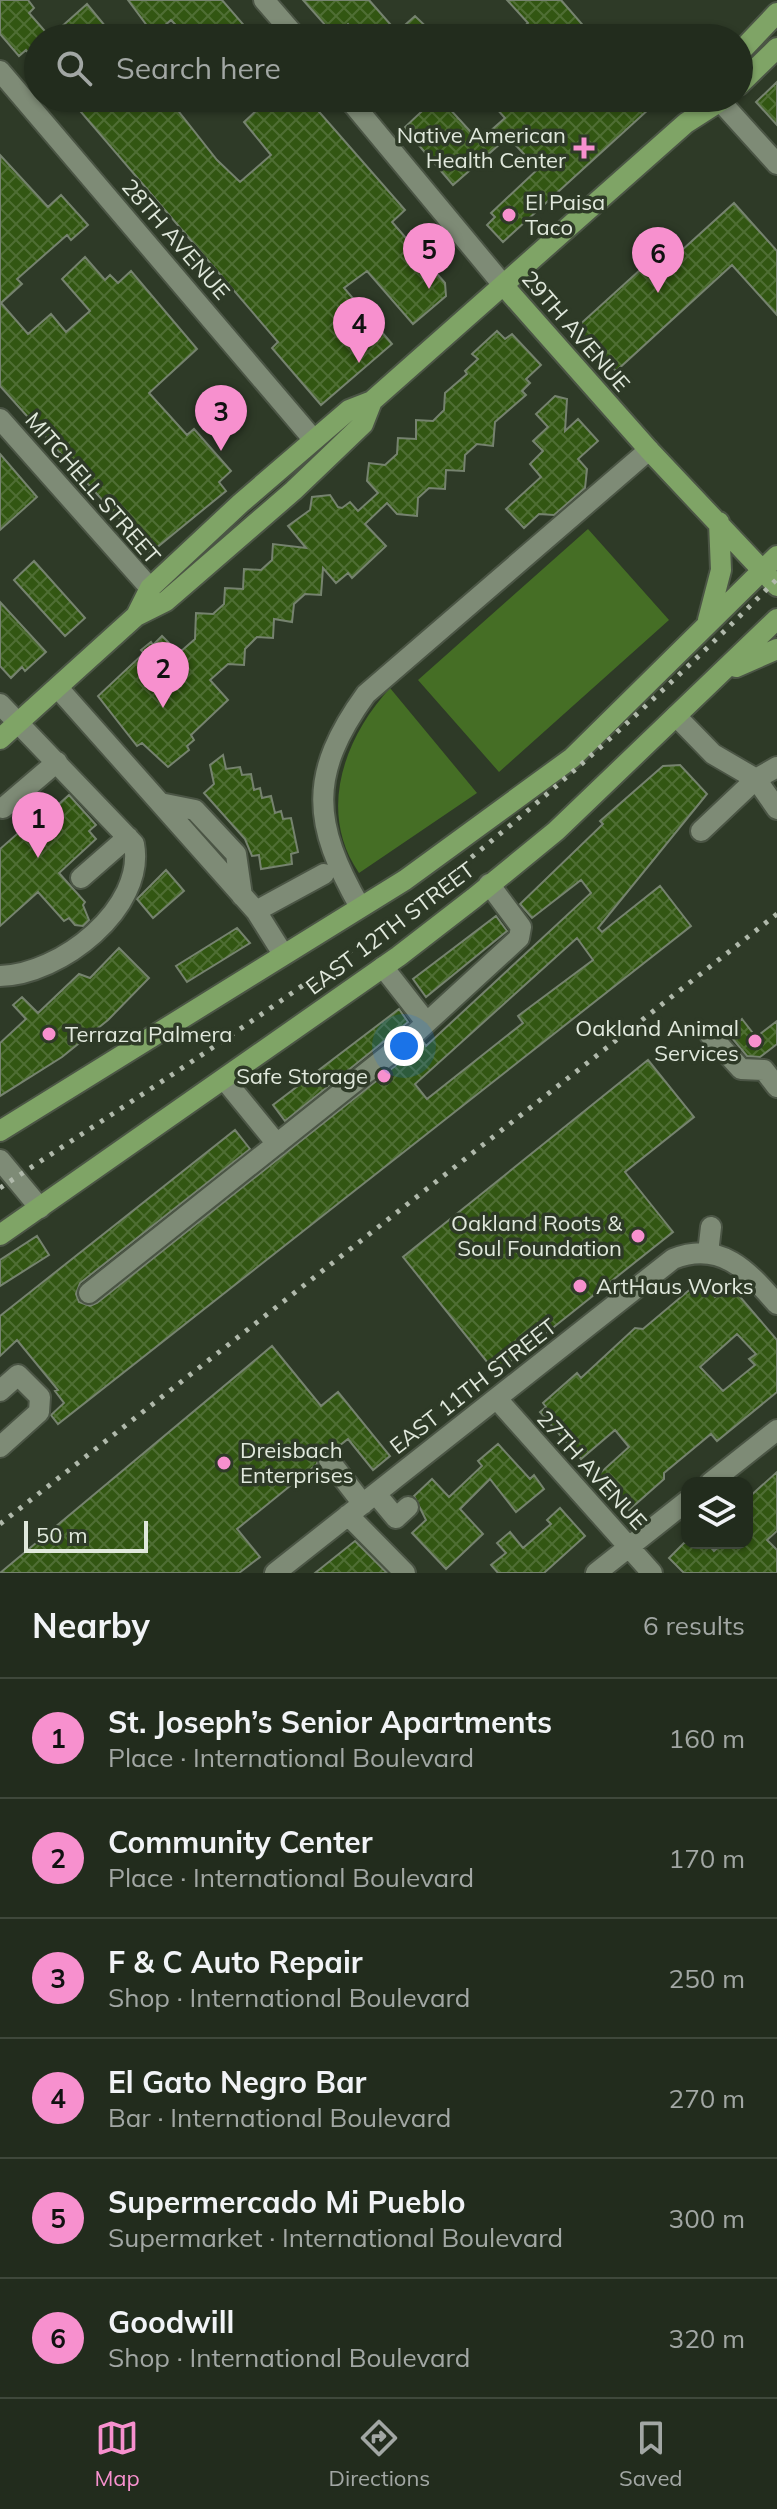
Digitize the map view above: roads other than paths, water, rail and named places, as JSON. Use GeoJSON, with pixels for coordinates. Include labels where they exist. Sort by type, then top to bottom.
{"type":"FeatureCollection","features":[{"type":"Feature","properties":{"kind":"main road"},"geometry":{"type":"LineString","coordinates":[[753,38],[777,13]]}},
{"type":"Feature","properties":{"kind":"main road"},"geometry":{"type":"LineString","coordinates":[[753,71],[777,48]]}},
{"type":"Feature","properties":{"kind":"main road"},"geometry":{"type":"LineString","coordinates":[[686,123],[692,112]]}},
{"type":"Feature","properties":{"kind":"main road"},"geometry":{"type":"LineString","coordinates":[[136,616],[150,588],[313,439],[349,410],[372,401],[686,123],[704,112]]}},
{"type":"Feature","properties":{"kind":"main road","name":"29TH AVENUE"},"geometry":{"type":"LineString","coordinates":[[504,286],[649,450],[772,571]]}},
{"type":"Feature","properties":{"kind":"main road"},"geometry":{"type":"LineString","coordinates":[[0,739],[136,616],[166,601],[293,491],[363,424],[372,401]]}},
{"type":"Feature","properties":{"kind":"main road"},"geometry":{"type":"LineString","coordinates":[[706,627],[716,599],[721,570],[719,522]]}},
{"type":"Feature","properties":{"kind":"main road","name":"EAST 12TH STREET"},"geometry":{"type":"LineString","coordinates":[[0,1131],[405,880],[572,758],[706,627],[772,571]]}},
{"type":"Feature","properties":{"kind":"main road","name":"EAST 12TH STREET"},"geometry":{"type":"LineString","coordinates":[[0,1235],[383,967],[556,831],[777,619]]}},
{"type":"Feature","properties":{"kind":"main road"},"geometry":{"type":"LineString","coordinates":[[718,676],[777,649]]}},
{"type":"Feature","properties":{"kind":"street"},"geometry":{"type":"LineString","coordinates":[[264,0],[285,24]]}},
{"type":"Feature","properties":{"kind":"street","name":"28TH AVENUE"},"geometry":{"type":"LineString","coordinates":[[3,82],[24,106]]}},
{"type":"Feature","properties":{"kind":"street","name":"28TH AVENUE"},"geometry":{"type":"LineString","coordinates":[[29,112],[313,439]]}},
{"type":"Feature","properties":{"kind":"street","name":"29TH AVENUE"},"geometry":{"type":"LineString","coordinates":[[360,112],[504,286]]}},
{"type":"Feature","properties":{"kind":"street"},"geometry":{"type":"LineString","coordinates":[[733,112],[777,164]]}},
{"type":"Feature","properties":{"kind":"street","name":"MITCHELL STREET"},"geometry":{"type":"LineString","coordinates":[[0,419],[150,588]]}},
{"type":"Feature","properties":{"kind":"street"},"geometry":{"type":"LineString","coordinates":[[360,907],[333,854],[323,818],[324,774],[339,731],[366,694],[649,450]]}},
{"type":"Feature","properties":{"kind":"street"},"geometry":{"type":"LineString","coordinates":[[58,688],[249,904],[283,954]]}},
{"type":"Feature","properties":{"kind":"street"},"geometry":{"type":"LineString","coordinates":[[0,704],[128,837],[134,844],[137,860],[112,914],[103,925],[55,962],[31,971],[0,976]]}},
{"type":"Feature","properties":{"kind":"street"},"geometry":{"type":"LineString","coordinates":[[676,716],[713,754],[756,779],[777,809]]}},
{"type":"Feature","properties":{"kind":"street"},"geometry":{"type":"LineString","coordinates":[[3,808],[57,762]]}},
{"type":"Feature","properties":{"kind":"street"},"geometry":{"type":"LineString","coordinates":[[701,831],[756,779],[777,767]]}},
{"type":"Feature","properties":{"kind":"street"},"geometry":{"type":"LineString","coordinates":[[81,878],[128,837]]}},
{"type":"Feature","properties":{"kind":"street"},"geometry":{"type":"LineString","coordinates":[[249,904],[324,874]]}},
{"type":"Feature","properties":{"kind":"street"},"geometry":{"type":"LineString","coordinates":[[89,1293],[426,1022],[519,938],[521,927],[489,884]]}},
{"type":"Feature","properties":{"kind":"street"},"geometry":{"type":"LineString","coordinates":[[383,967],[426,1022]]}},
{"type":"Feature","properties":{"kind":"street"},"geometry":{"type":"LineString","coordinates":[[710,1035],[741,1069],[764,1070],[777,1087]]}},
{"type":"Feature","properties":{"kind":"street"},"geometry":{"type":"LineString","coordinates":[[224,1079],[277,1144]]}},
{"type":"Feature","properties":{"kind":"street"},"geometry":{"type":"LineString","coordinates":[[0,1160],[40,1208]]}},
{"type":"Feature","properties":{"kind":"street"},"geometry":{"type":"LineString","coordinates":[[711,1227],[708,1253],[744,1267],[777,1304]]}},
{"type":"Feature","properties":{"kind":"street","name":"EAST 11TH STREET"},"geometry":{"type":"LineString","coordinates":[[280,1572],[673,1259],[708,1253]]}},
{"type":"Feature","properties":{"kind":"street"},"geometry":{"type":"LineString","coordinates":[[0,1391],[18,1375],[40,1397],[39,1412],[0,1447]]}},
{"type":"Feature","properties":{"kind":"street","name":"27TH AVENUE"},"geometry":{"type":"LineString","coordinates":[[497,1399],[652,1573]]}},
{"type":"Feature","properties":{"kind":"street"},"geometry":{"type":"LineString","coordinates":[[718,1477],[777,1430]]}},
{"type":"Feature","properties":{"kind":"street"},"geometry":{"type":"LineString","coordinates":[[329,1460],[362,1504],[405,1573]]}},
{"type":"Feature","properties":{"kind":"street"},"geometry":{"type":"LineString","coordinates":[[362,1504],[396,1518],[408,1507]]}},
{"type":"Feature","properties":{"kind":"street"},"geometry":{"type":"LineString","coordinates":[[596,1573],[681,1506]]}},
{"type":"Feature","properties":{"kind":"railway"},"geometry":{"type":"LineString","coordinates":[[0,1188],[281,1001],[426,894],[581,764],[777,579]]}},
{"type":"Feature","properties":{"kind":"railway"},"geometry":{"type":"LineString","coordinates":[[0,1524],[777,914]]}},
{"type":"Feature","properties":{"kind":"place","name":"Native American Health Center"},"geometry":{"type":"Point","coordinates":[584,148]}},
{"type":"Feature","properties":{"kind":"place","name":"El Paisa Taco"},"geometry":{"type":"Point","coordinates":[509,215]}},
{"type":"Feature","properties":{"kind":"place","name":"Supermercado Mi Pueblo"},"geometry":{"type":"Point","coordinates":[429,289]}},
{"type":"Feature","properties":{"kind":"place","name":"Goodwill"},"geometry":{"type":"Point","coordinates":[658,293]}},
{"type":"Feature","properties":{"kind":"place","name":"El Gato Negro Bar"},"geometry":{"type":"Point","coordinates":[359,363]}},
{"type":"Feature","properties":{"kind":"place","name":"F & C Auto Repair"},"geometry":{"type":"Point","coordinates":[221,451]}},
{"type":"Feature","properties":{"kind":"place","name":"Community Center"},"geometry":{"type":"Point","coordinates":[163,708]}},
{"type":"Feature","properties":{"kind":"place","name":"St. Joseph’s Senior Apartments"},"geometry":{"type":"Point","coordinates":[38,858]}},
{"type":"Feature","properties":{"kind":"place","name":"Terraza Palmera"},"geometry":{"type":"Point","coordinates":[49,1034]}},
{"type":"Feature","properties":{"kind":"place","name":"Oakland Animal Services"},"geometry":{"type":"Point","coordinates":[755,1041]}},
{"type":"Feature","properties":{"kind":"place","name":"Safe Storage"},"geometry":{"type":"Point","coordinates":[384,1076]}},
{"type":"Feature","properties":{"kind":"place","name":"Oakland Roots & Soul Foundation"},"geometry":{"type":"Point","coordinates":[638,1236]}},
{"type":"Feature","properties":{"kind":"place","name":"ArtHaus Works"},"geometry":{"type":"Point","coordinates":[580,1286]}},
{"type":"Feature","properties":{"kind":"place","name":"Dreisbach Enterprises"},"geometry":{"type":"Point","coordinates":[224,1463]}}]}
